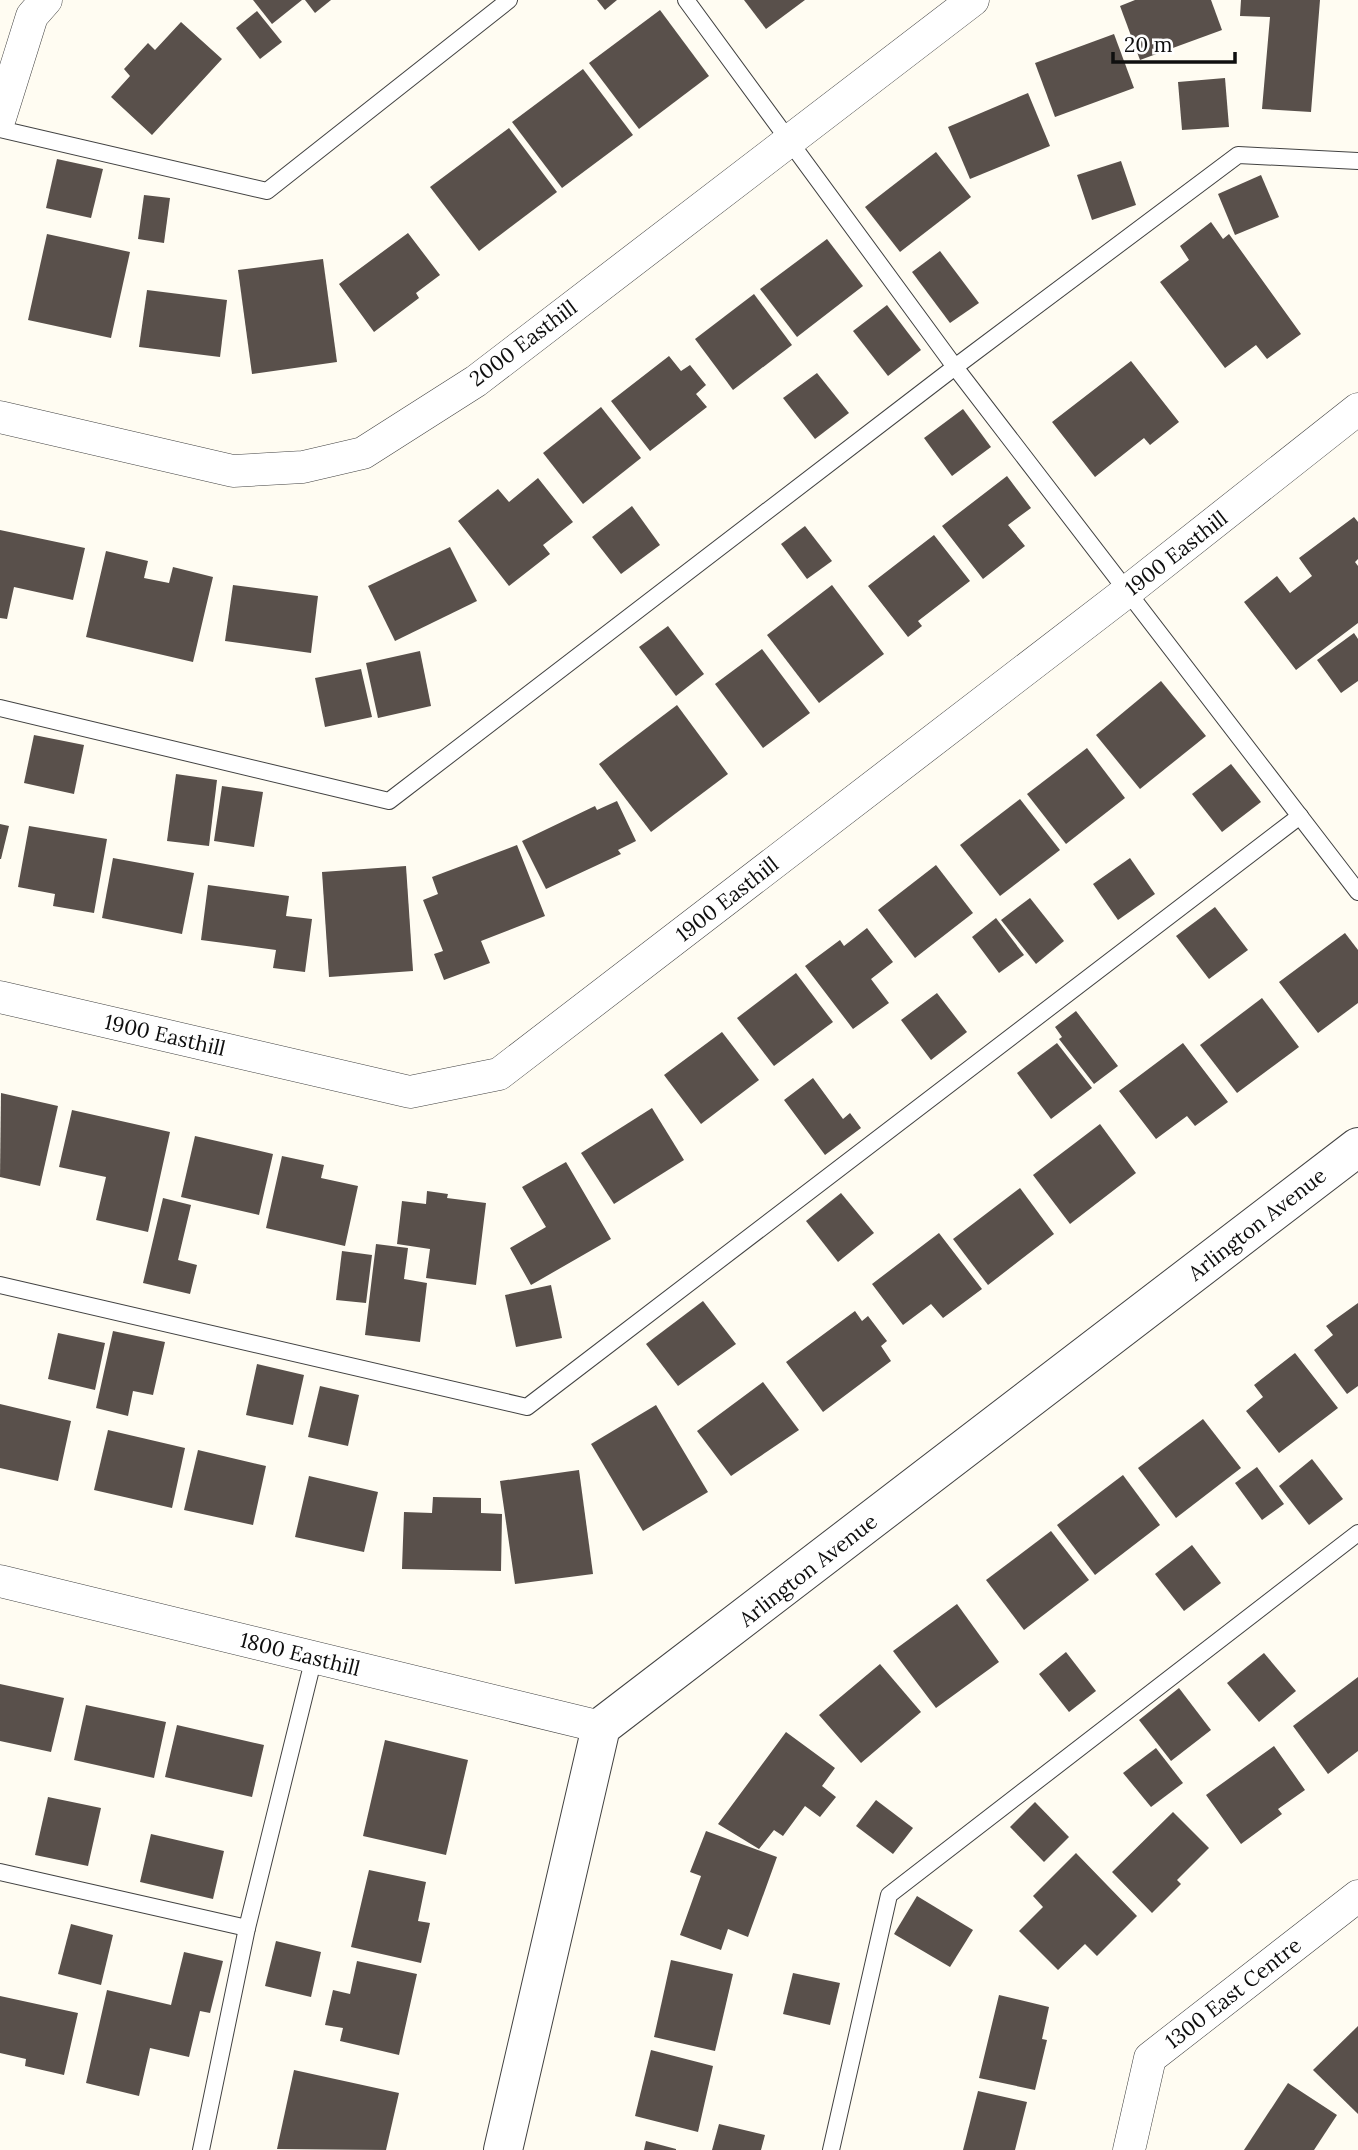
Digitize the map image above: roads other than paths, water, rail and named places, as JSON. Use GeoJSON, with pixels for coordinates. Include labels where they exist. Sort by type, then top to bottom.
{"type":"FeatureCollection","features":[{"type":"Feature","properties":{"kind":"street"},"geometry":{"type":"LineString","coordinates":[[0,118],[32,16],[46,0]]}},
{"type":"Feature","properties":{"kind":"street","name":"2000 Easthill"},"geometry":{"type":"LineString","coordinates":[[0,418],[233,471],[303,467],[363,453],[476,381],[973,0]]}},
{"type":"Feature","properties":{"kind":"street","name":"1900 Easthill"},"geometry":{"type":"LineString","coordinates":[[0,997],[410,1092],[499,1074],[1129,590],[1358,409]]}},
{"type":"Feature","properties":{"kind":"street","name":"Arlington Avenue"},"geometry":{"type":"LineString","coordinates":[[601,1727],[1358,1147]]}},
{"type":"Feature","properties":{"kind":"street","name":"1800 Easthill"},"geometry":{"type":"LineString","coordinates":[[0,1581],[601,1727]]}},
{"type":"Feature","properties":{"kind":"street"},"geometry":{"type":"LineString","coordinates":[[503,2150],[601,1727]]}},
{"type":"Feature","properties":{"kind":"street","name":"1300 East Centre"},"geometry":{"type":"LineString","coordinates":[[1129,2150],[1150,2058],[1358,1896]]}},
{"type":"Feature","properties":{"kind":"lane"},"geometry":{"type":"LineString","coordinates":[[0,129],[267,191],[509,0]]}},
{"type":"Feature","properties":{"kind":"lane"},"geometry":{"type":"LineString","coordinates":[[686,0],[955,367],[1129,590],[1358,892]]}},
{"type":"Feature","properties":{"kind":"lane"},"geometry":{"type":"LineString","coordinates":[[0,708],[389,801],[955,367],[1238,155],[1358,161]]}},
{"type":"Feature","properties":{"kind":"lane"},"geometry":{"type":"LineString","coordinates":[[0,1284],[527,1407],[1300,816]]}},
{"type":"Feature","properties":{"kind":"lane"},"geometry":{"type":"LineString","coordinates":[[831,2150],[889,1895],[1358,1532]]}},
{"type":"Feature","properties":{"kind":"lane"},"geometry":{"type":"LineString","coordinates":[[201,2150],[247,1928],[314,1657]]}},
{"type":"Feature","properties":{"kind":"lane"},"geometry":{"type":"LineString","coordinates":[[0,1872],[247,1928]]}}]}
